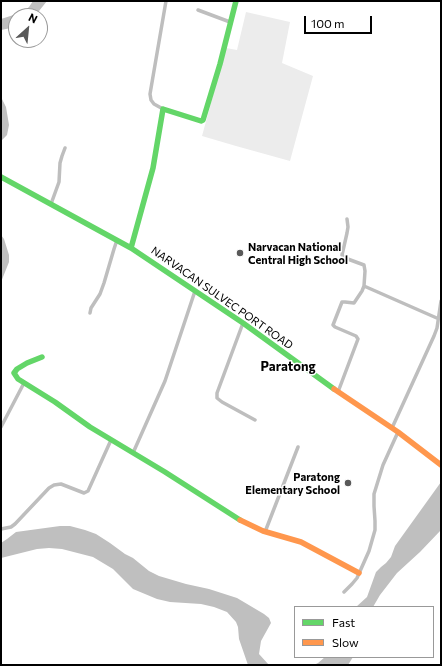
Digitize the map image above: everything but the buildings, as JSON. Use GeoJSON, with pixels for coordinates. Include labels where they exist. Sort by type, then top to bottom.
{"type":"FeatureCollection","features":[{"type":"Feature","properties":{"kind":"street"},"geometry":{"type":"LineString","coordinates":[[166,1],[150,94],[151,100],[154,104],[163,109],[201,121],[203,120],[220,64],[236,1]]}},
{"type":"Feature","properties":{"kind":"street"},"geometry":{"type":"LineString","coordinates":[[198,10],[230,22]]}},
{"type":"Feature","properties":{"kind":"street"},"geometry":{"type":"LineString","coordinates":[[131,248],[151,175],[163,109]]}},
{"type":"Feature","properties":{"kind":"street"},"geometry":{"type":"LineString","coordinates":[[51,204],[58,182],[60,163],[65,148]]}},
{"type":"Feature","properties":{"kind":"street","name":"NARVACAN SULVEC PORT ROAD"},"geometry":{"type":"LineString","coordinates":[[1,177],[131,248],[243,323],[338,392],[398,432],[441,465]]}},
{"type":"Feature","properties":{"kind":"street"},"geometry":{"type":"LineString","coordinates":[[338,392],[358,338],[333,325],[341,303],[354,304],[364,286],[365,267],[364,265],[342,256],[348,227],[347,219]]}},
{"type":"Feature","properties":{"kind":"street"},"geometry":{"type":"LineString","coordinates":[[90,313],[91,308],[102,289],[117,240]]}},
{"type":"Feature","properties":{"kind":"street"},"geometry":{"type":"LineString","coordinates":[[364,286],[439,319]]}},
{"type":"Feature","properties":{"kind":"street"},"geometry":{"type":"LineString","coordinates":[[133,453],[164,381],[195,291]]}},
{"type":"Feature","properties":{"kind":"street"},"geometry":{"type":"LineString","coordinates":[[392,428],[434,336],[439,319],[441,301]]}},
{"type":"Feature","properties":{"kind":"street"},"geometry":{"type":"LineString","coordinates":[[243,323],[217,392],[217,398],[256,420]]}},
{"type":"Feature","properties":{"kind":"street"},"geometry":{"type":"LineString","coordinates":[[42,357],[27,363],[15,371],[15,376],[111,440],[165,472],[238,519],[265,532],[311,546],[360,573]]}},
{"type":"Feature","properties":{"kind":"street"},"geometry":{"type":"LineString","coordinates":[[1,427],[24,383]]}},
{"type":"Feature","properties":{"kind":"street"},"geometry":{"type":"LineString","coordinates":[[344,592],[360,573],[369,551],[375,530],[374,494],[376,484],[398,432]]}},
{"type":"Feature","properties":{"kind":"street"},"geometry":{"type":"LineString","coordinates":[[1,529],[11,527],[15,524],[49,488],[54,485],[61,484],[84,493],[88,491],[111,440]]}},
{"type":"Feature","properties":{"kind":"street"},"geometry":{"type":"LineString","coordinates":[[265,532],[298,447]]}},
{"type":"Feature","properties":{"kind":"shaded area"},"geometry":{"type":"Polygon","coordinates":[[[33,1],[47,1],[41,8],[28,8],[33,1]]]}},
{"type":"Feature","properties":{"kind":"shaded area"},"geometry":{"type":"Polygon","coordinates":[[[246,12],[290,22],[282,63],[313,76],[290,161],[202,136],[226,48],[237,50],[246,12]]]}},
{"type":"Feature","properties":{"kind":"shaded area"},"geometry":{"type":"Polygon","coordinates":[[[8,17],[8,29],[1,30],[1,19],[8,17]]]}},
{"type":"Feature","properties":{"kind":"shaded area"},"geometry":{"type":"Polygon","coordinates":[[[1,97],[6,107],[9,125],[7,135],[1,141],[1,97]]]}},
{"type":"Feature","properties":{"kind":"shaded area"},"geometry":{"type":"Polygon","coordinates":[[[1,235],[4,239],[9,255],[9,262],[1,282],[1,235]]]}},
{"type":"Feature","properties":{"kind":"shaded area"},"geometry":{"type":"Polygon","coordinates":[[[441,482],[441,530],[397,573],[374,606],[357,606],[367,597],[376,572],[391,557],[395,546],[441,482]]]}},
{"type":"Feature","properties":{"kind":"shaded area"},"geometry":{"type":"Polygon","coordinates":[[[70,526],[96,534],[133,558],[149,571],[159,576],[237,598],[264,614],[269,618],[271,623],[261,641],[259,654],[269,665],[248,665],[239,639],[238,627],[236,622],[227,612],[201,604],[170,602],[157,599],[133,589],[113,569],[93,557],[62,549],[49,548],[37,549],[1,558],[1,543],[16,532],[70,526]]]}},
{"type":"Feature","properties":{"kind":"shaded area"},"geometry":{"type":"Polygon","coordinates":[[[324,658],[352,658],[348,665],[314,665],[324,658]]]}},
{"type":"Feature","properties":{"kind":"traffic: fast"},"geometry":{"type":"LineString","coordinates":[[131,248],[153,168],[163,109],[201,121],[203,120],[220,64],[236,1]]}},
{"type":"Feature","properties":{"kind":"traffic: fast"},"geometry":{"type":"LineString","coordinates":[[1,177],[131,248],[243,323],[334,389]]}},
{"type":"Feature","properties":{"kind":"traffic: fast"},"geometry":{"type":"LineString","coordinates":[[42,357],[17,369],[14,373],[18,379],[55,402],[90,427],[165,472],[240,520]]}},
{"type":"Feature","properties":{"kind":"traffic: slow"},"geometry":{"type":"LineString","coordinates":[[334,389],[398,432],[441,465]]}},
{"type":"Feature","properties":{"kind":"traffic: slow"},"geometry":{"type":"LineString","coordinates":[[240,520],[263,531],[301,542],[359,573]]}},
{"type":"Feature","properties":{"kind":"place","name":"Narvacan National Central High School"},"geometry":{"type":"Point","coordinates":[240,253]}},
{"type":"Feature","properties":{"kind":"place","name":"Paratong Elementary School"},"geometry":{"type":"Point","coordinates":[348,483]}},
{"type":"Feature","properties":{"kind":"district","name":"Paratong"},"geometry":{"type":"Point","coordinates":[288,367]}}]}
